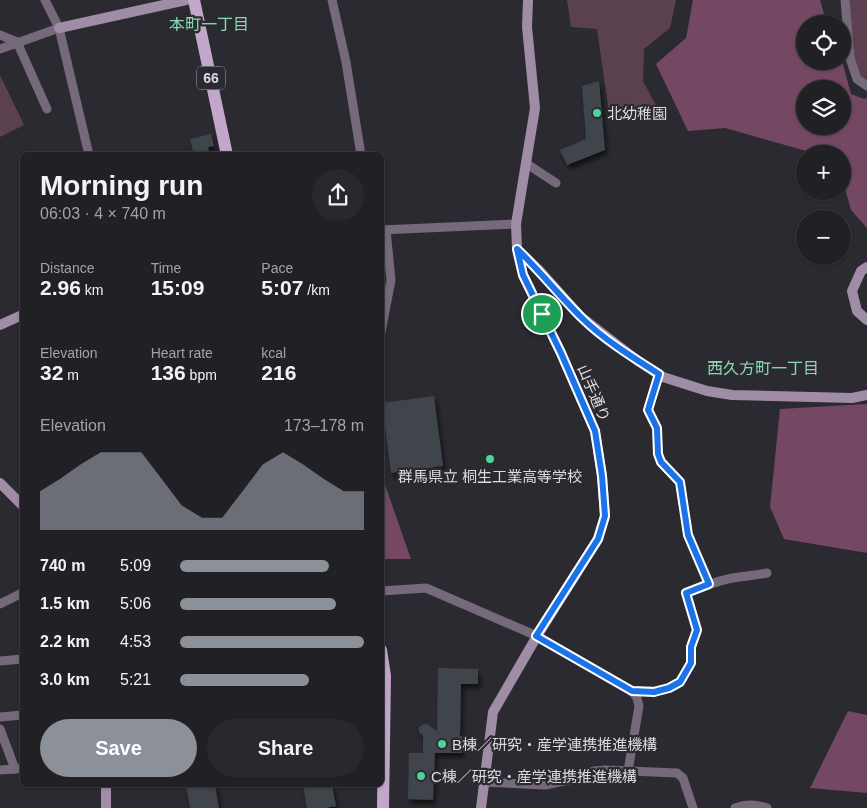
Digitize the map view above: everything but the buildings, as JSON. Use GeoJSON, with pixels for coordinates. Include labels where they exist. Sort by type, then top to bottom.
{"type":"FeatureCollection","features":[{"type":"Feature","properties":{"kind":"main road","name":"66"},"geometry":{"type":"LineString","coordinates":[[194,0],[226,152]]}},
{"type":"Feature","properties":{"kind":"main road"},"geometry":{"type":"LineString","coordinates":[[384,670],[384,742]]}},
{"type":"Feature","properties":{"kind":"main road"},"geometry":{"type":"LineString","coordinates":[[383,787],[383,808]]}},
{"type":"Feature","properties":{"kind":"street"},"geometry":{"type":"LineString","coordinates":[[44,0],[59,28],[88,152]]}},
{"type":"Feature","properties":{"kind":"street"},"geometry":{"type":"LineString","coordinates":[[0,49],[59,28],[186,0]]}},
{"type":"Feature","properties":{"kind":"street"},"geometry":{"type":"LineString","coordinates":[[332,0],[346,62],[361,152]]}},
{"type":"Feature","properties":{"kind":"street","name":"山手通り"},"geometry":{"type":"LineString","coordinates":[[481,808],[492,712],[536,636],[598,539],[605,516],[602,476],[595,431],[561,353],[523,275],[517,249],[516,224],[535,108],[527,27],[528,0]]}},
{"type":"Feature","properties":{"kind":"street"},"geometry":{"type":"LineString","coordinates":[[845,0],[850,58],[857,79],[867,86]]}},
{"type":"Feature","properties":{"kind":"street"},"geometry":{"type":"LineString","coordinates":[[0,35],[17,42],[47,109]]}},
{"type":"Feature","properties":{"kind":"street"},"geometry":{"type":"LineString","coordinates":[[527,164],[556,183]]}},
{"type":"Feature","properties":{"kind":"street"},"geometry":{"type":"LineString","coordinates":[[384,316],[391,280],[384,230],[516,224]]}},
{"type":"Feature","properties":{"kind":"street"},"geometry":{"type":"LineString","coordinates":[[517,249],[539,270],[581,317],[616,345],[659,374],[707,391],[732,395],[852,398],[867,395]]}},
{"type":"Feature","properties":{"kind":"street"},"geometry":{"type":"LineString","coordinates":[[867,267],[861,272],[852,291],[857,311],[867,320]]}},
{"type":"Feature","properties":{"kind":"street"},"geometry":{"type":"LineString","coordinates":[[0,326],[20,316]]}},
{"type":"Feature","properties":{"kind":"street"},"geometry":{"type":"LineString","coordinates":[[659,374],[648,410],[657,428],[658,454],[661,462],[680,482],[688,535],[709,584]]}},
{"type":"Feature","properties":{"kind":"street"},"geometry":{"type":"LineString","coordinates":[[0,483],[20,503]]}},
{"type":"Feature","properties":{"kind":"street"},"geometry":{"type":"LineString","coordinates":[[632,691],[654,692],[669,688],[680,682],[691,663],[691,647],[697,630],[686,593],[730,578],[746,578],[767,573]]}},
{"type":"Feature","properties":{"kind":"street"},"geometry":{"type":"LineString","coordinates":[[384,591],[426,588],[536,636],[632,691],[637,698],[639,706],[628,771]]}},
{"type":"Feature","properties":{"kind":"street"},"geometry":{"type":"LineString","coordinates":[[0,604],[20,594]]}},
{"type":"Feature","properties":{"kind":"street"},"geometry":{"type":"LineString","coordinates":[[0,661],[20,659]]}},
{"type":"Feature","properties":{"kind":"street"},"geometry":{"type":"LineString","coordinates":[[0,717],[20,715]]}},
{"type":"Feature","properties":{"kind":"street"},"geometry":{"type":"LineString","coordinates":[[0,729],[19,769],[0,770]]}},
{"type":"Feature","properties":{"kind":"street"},"geometry":{"type":"LineString","coordinates":[[483,782],[544,784],[574,779],[594,771],[677,773],[683,778],[693,808]]}},
{"type":"Feature","properties":{"kind":"street"},"geometry":{"type":"LineString","coordinates":[[106,787],[106,808]]}},
{"type":"Feature","properties":{"kind":"street"},"geometry":{"type":"LineString","coordinates":[[735,808],[745,804],[756,804],[767,808]]}},
{"type":"Feature","properties":{"kind":"shaded area"},"geometry":{"type":"Polygon","coordinates":[[[567,0],[676,0],[670,28],[644,49],[643,81],[665,122],[609,112],[597,29],[571,27],[567,0]]]}},
{"type":"Feature","properties":{"kind":"shaded area"},"geometry":{"type":"Polygon","coordinates":[[[693,0],[820,0],[824,15],[796,15],[796,70],[844,70],[847,80],[796,80],[796,135],[851,135],[851,94],[864,99],[867,98],[867,228],[851,210],[848,200],[851,200],[851,145],[796,145],[796,148],[725,128],[688,131],[656,64],[686,38],[693,0]]]}},
{"type":"Feature","properties":{"kind":"shaded area"},"geometry":{"type":"Polygon","coordinates":[[[849,0],[867,0],[867,82],[860,77],[853,55],[849,0]]]}},
{"type":"Feature","properties":{"kind":"shaded area"},"geometry":{"type":"Polygon","coordinates":[[[0,75],[24,125],[0,137],[0,75]]]}},
{"type":"Feature","properties":{"kind":"shaded area"},"geometry":{"type":"Polygon","coordinates":[[[867,404],[867,553],[784,539],[770,507],[780,409],[867,404]]]}},
{"type":"Feature","properties":{"kind":"shaded area"},"geometry":{"type":"Polygon","coordinates":[[[384,482],[411,559],[384,559],[384,482]]]}},
{"type":"Feature","properties":{"kind":"shaded area"},"geometry":{"type":"Polygon","coordinates":[[[848,711],[867,715],[867,793],[810,788],[848,711]]]}},
{"type":"Feature","properties":{"kind":"place","name":"北幼稚園"},"geometry":{"type":"Point","coordinates":[597,113]}},
{"type":"Feature","properties":{"kind":"place","name":"群馬県立 桐生工業高等学校"},"geometry":{"type":"Point","coordinates":[490,459]}},
{"type":"Feature","properties":{"kind":"place","name":"B棟／研究・産学連携推進機構"},"geometry":{"type":"Point","coordinates":[442,744]}},
{"type":"Feature","properties":{"kind":"place","name":"C棟／研究・産学連携推進機構"},"geometry":{"type":"Point","coordinates":[421,776]}},
{"type":"Feature","properties":{"kind":"district","name":"本町一丁目"},"geometry":{"type":"Point","coordinates":[209,24]}},
{"type":"Feature","properties":{"kind":"district","name":"西久方町一丁目"},"geometry":{"type":"Point","coordinates":[763,368]}},
{"type":"Feature","properties":{"kind":"route"},"geometry":{"type":"LineString","coordinates":[[517,249],[539,270],[581,317],[616,345],[659,374],[648,410],[657,428],[658,454],[661,462],[680,482],[688,535],[709,584],[686,593],[697,630],[691,647],[691,663],[680,682],[669,688],[654,692],[632,691],[536,636],[598,539],[605,516],[602,476],[595,431],[542,314],[523,275],[517,249]]}}]}
